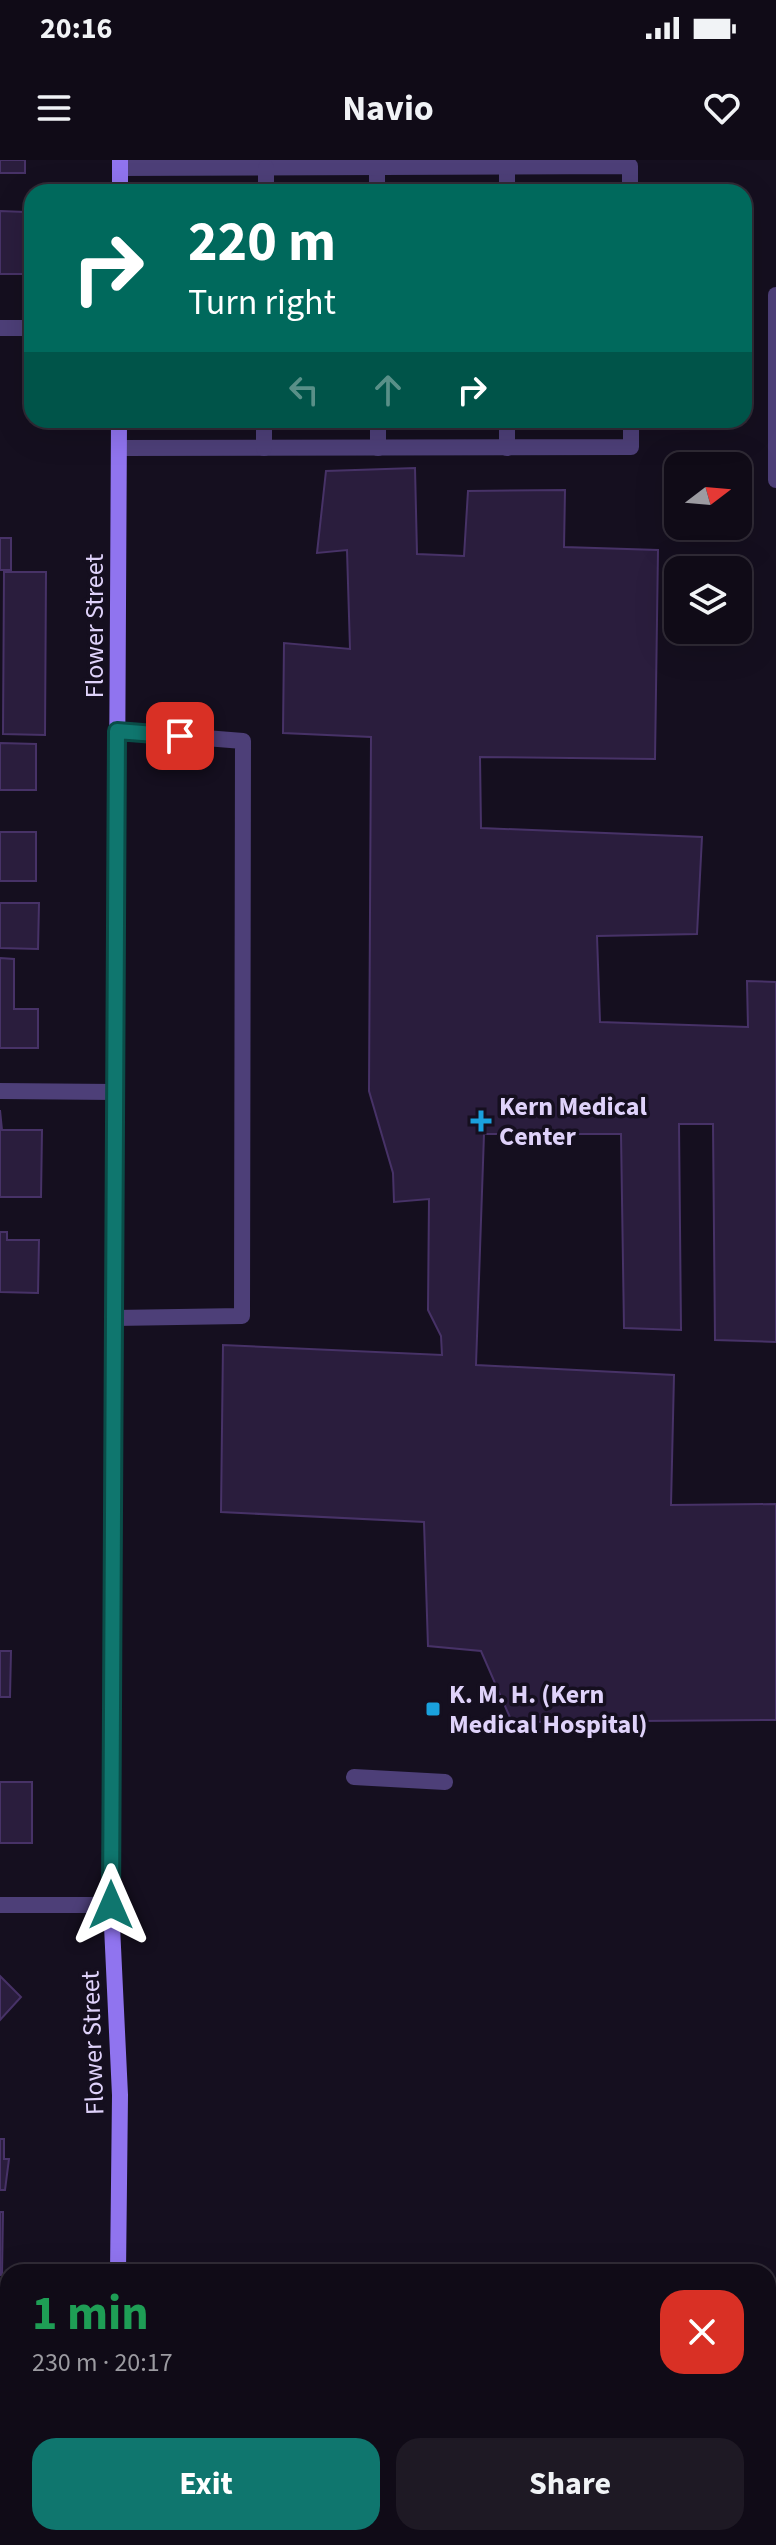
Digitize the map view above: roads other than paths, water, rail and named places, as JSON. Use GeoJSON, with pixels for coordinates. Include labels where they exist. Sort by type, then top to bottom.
{"type":"FeatureCollection","features":[{"type":"Feature","properties":{"kind":"street"},"geometry":{"type":"LineString","coordinates":[[120,164],[266,168],[630,166],[630,184]]}},
{"type":"Feature","properties":{"kind":"street"},"geometry":{"type":"LineString","coordinates":[[377,167],[377,184]]}},
{"type":"Feature","properties":{"kind":"street"},"geometry":{"type":"LineString","coordinates":[[507,167],[507,184]]}},
{"type":"Feature","properties":{"kind":"street"},"geometry":{"type":"LineString","coordinates":[[266,168],[266,184]]}},
{"type":"Feature","properties":{"kind":"street"},"geometry":{"type":"LineString","coordinates":[[775,480],[776,295]]}},
{"type":"Feature","properties":{"kind":"street"},"geometry":{"type":"LineString","coordinates":[[0,328],[24,328]]}},
{"type":"Feature","properties":{"kind":"street","name":"Flower Street"},"geometry":{"type":"LineString","coordinates":[[118,2264],[120,2095],[111,1905],[119,428]]}},
{"type":"Feature","properties":{"kind":"street"},"geometry":{"type":"LineString","coordinates":[[264,428],[264,448]]}},
{"type":"Feature","properties":{"kind":"street"},"geometry":{"type":"LineString","coordinates":[[378,428],[378,448]]}},
{"type":"Feature","properties":{"kind":"street"},"geometry":{"type":"LineString","coordinates":[[507,428],[507,448]]}},
{"type":"Feature","properties":{"kind":"street"},"geometry":{"type":"LineString","coordinates":[[119,448],[631,447],[631,428]]}},
{"type":"Feature","properties":{"kind":"street"},"geometry":{"type":"LineString","coordinates":[[114,1318],[242,1316],[243,741],[117,731]]}},
{"type":"Feature","properties":{"kind":"street"},"geometry":{"type":"LineString","coordinates":[[0,1091],[115,1092]]}},
{"type":"Feature","properties":{"kind":"street"},"geometry":{"type":"LineString","coordinates":[[354,1777],[445,1782]]}},
{"type":"Feature","properties":{"kind":"street"},"geometry":{"type":"LineString","coordinates":[[0,1905],[111,1905]]}},
{"type":"Feature","properties":{"kind":"place","name":"Kern Medical Center"},"geometry":{"type":"Point","coordinates":[481,1121]}},
{"type":"Feature","properties":{"kind":"place","name":"K. M. H. (Kern Medical Hospital)"},"geometry":{"type":"Point","coordinates":[433,1709]}}]}
